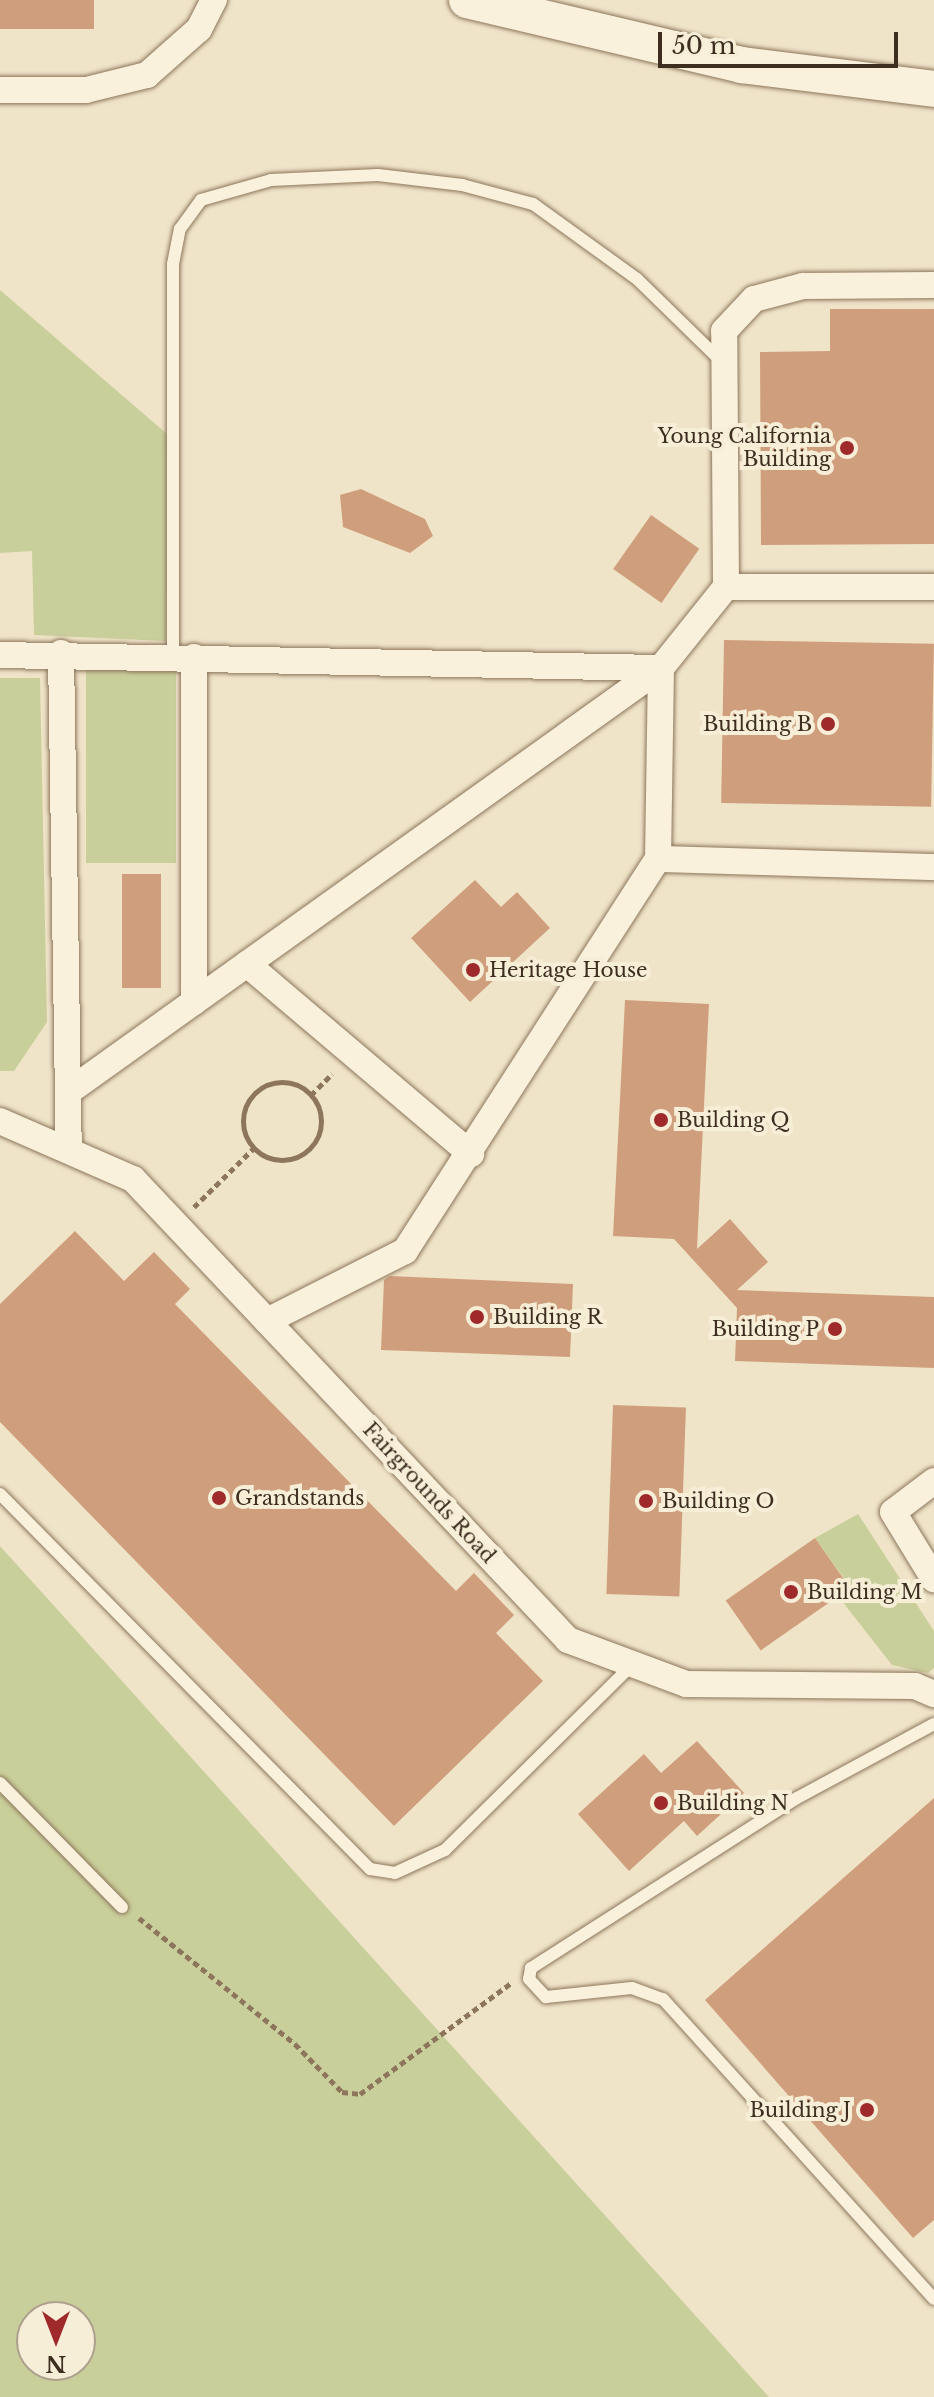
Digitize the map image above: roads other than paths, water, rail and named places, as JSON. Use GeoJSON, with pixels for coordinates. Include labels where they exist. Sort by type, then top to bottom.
{"type":"FeatureCollection","features":[{"type":"Feature","properties":{"kind":"main road"},"geometry":{"type":"LineString","coordinates":[[467,0],[742,65],[934,89]]}},
{"type":"Feature","properties":{"kind":"street"},"geometry":{"type":"LineString","coordinates":[[0,90],[86,90],[147,75],[199,29],[214,0]]}},
{"type":"Feature","properties":{"kind":"street"},"geometry":{"type":"LineString","coordinates":[[68,1092],[661,668],[726,587],[724,331],[754,299],[803,286],[934,285]]}},
{"type":"Feature","properties":{"kind":"street"},"geometry":{"type":"LineString","coordinates":[[726,587],[934,587]]}},
{"type":"Feature","properties":{"kind":"street"},"geometry":{"type":"LineString","coordinates":[[0,655],[61,653],[661,668]]}},
{"type":"Feature","properties":{"kind":"street"},"geometry":{"type":"LineString","coordinates":[[61,653],[69,1149]]}},
{"type":"Feature","properties":{"kind":"street"},"geometry":{"type":"LineString","coordinates":[[183,656],[194,1002]]}},
{"type":"Feature","properties":{"kind":"street"},"geometry":{"type":"LineString","coordinates":[[267,1321],[405,1251],[471,1154],[658,859],[661,668]]}},
{"type":"Feature","properties":{"kind":"street"},"geometry":{"type":"LineString","coordinates":[[658,859],[934,867]]}},
{"type":"Feature","properties":{"kind":"street"},"geometry":{"type":"LineString","coordinates":[[247,964],[471,1154]]}},
{"type":"Feature","properties":{"kind":"street","name":"Fairgrounds Road"},"geometry":{"type":"LineString","coordinates":[[0,1121],[133,1179],[568,1640],[686,1684],[915,1686],[934,1694]]}},
{"type":"Feature","properties":{"kind":"street"},"geometry":{"type":"LineString","coordinates":[[934,1481],[893,1512],[934,1579]]}},
{"type":"Feature","properties":{"kind":"lane"},"geometry":{"type":"LineString","coordinates":[[183,656],[173,264],[180,229],[201,200],[271,180],[378,175],[462,185],[533,204],[637,279],[725,365]]}},
{"type":"Feature","properties":{"kind":"lane"},"geometry":{"type":"LineString","coordinates":[[0,1494],[370,1869],[395,1873],[445,1850],[632,1665]]}},
{"type":"Feature","properties":{"kind":"lane"},"geometry":{"type":"LineString","coordinates":[[934,1724],[797,1798],[531,1968],[535,1991],[546,1997],[632,1988],[663,1999],[934,2299]]}},
{"type":"Feature","properties":{"kind":"lane"},"geometry":{"type":"LineString","coordinates":[[0,1783],[122,1907]]}},
{"type":"Feature","properties":{"kind":"place","name":"Young California Building"},"geometry":{"type":"Point","coordinates":[847,448]}},
{"type":"Feature","properties":{"kind":"place","name":"Building B"},"geometry":{"type":"Point","coordinates":[828,724]}},
{"type":"Feature","properties":{"kind":"place","name":"Heritage House"},"geometry":{"type":"Point","coordinates":[473,970]}},
{"type":"Feature","properties":{"kind":"place","name":"Building Q"},"geometry":{"type":"Point","coordinates":[661,1120]}},
{"type":"Feature","properties":{"kind":"place","name":"Building R"},"geometry":{"type":"Point","coordinates":[477,1317]}},
{"type":"Feature","properties":{"kind":"place","name":"Building P"},"geometry":{"type":"Point","coordinates":[835,1329]}},
{"type":"Feature","properties":{"kind":"place","name":"Grandstands"},"geometry":{"type":"Point","coordinates":[219,1498]}},
{"type":"Feature","properties":{"kind":"place","name":"Building O"},"geometry":{"type":"Point","coordinates":[646,1501]}},
{"type":"Feature","properties":{"kind":"place","name":"Building M"},"geometry":{"type":"Point","coordinates":[791,1592]}},
{"type":"Feature","properties":{"kind":"place","name":"Building N"},"geometry":{"type":"Point","coordinates":[661,1803]}},
{"type":"Feature","properties":{"kind":"place","name":"Building J"},"geometry":{"type":"Point","coordinates":[867,2110]}}]}
